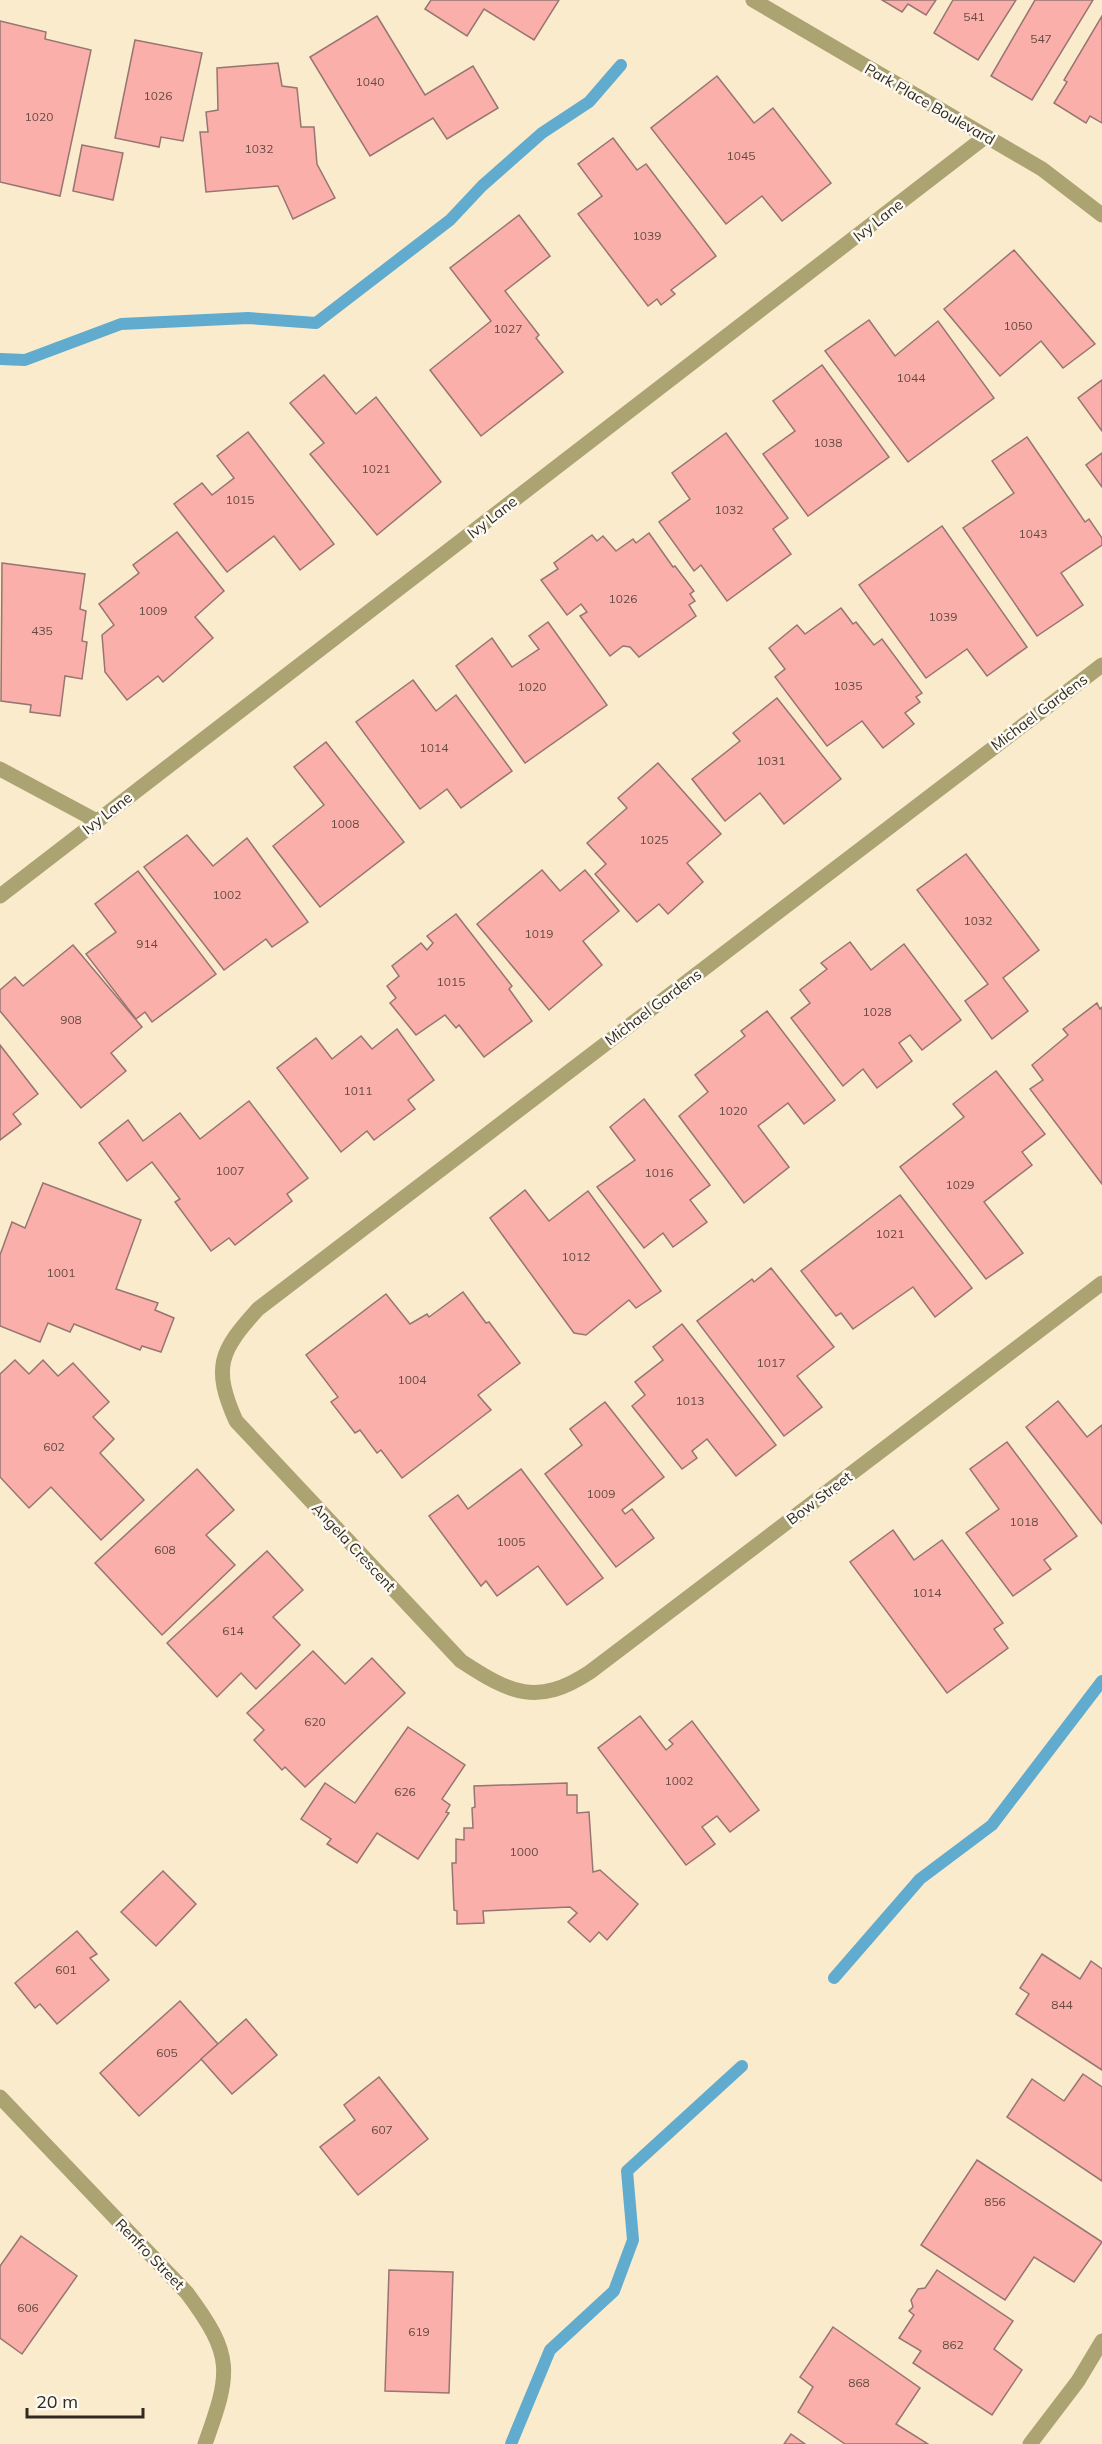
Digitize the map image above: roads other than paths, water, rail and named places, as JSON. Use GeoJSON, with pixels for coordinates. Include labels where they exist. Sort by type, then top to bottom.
{"type":"FeatureCollection","features":[{"type":"Feature","properties":{"kind":"street","name":"Park Place Boulevard"},"geometry":{"type":"LineString","coordinates":[[753,0],[1042,170],[1102,215]]}},
{"type":"Feature","properties":{"kind":"street","name":"Ivy Lane"},"geometry":{"type":"LineString","coordinates":[[0,896],[985,137]]}},
{"type":"Feature","properties":{"kind":"street","name":"Michael Gardens"},"geometry":{"type":"LineString","coordinates":[[222,1365],[235,1334],[258,1309],[1102,664]]}},
{"type":"Feature","properties":{"kind":"street"},"geometry":{"type":"LineString","coordinates":[[0,769],[97,821]]}},
{"type":"Feature","properties":{"kind":"street","name":"Bow Street"},"geometry":{"type":"LineString","coordinates":[[526,1693],[568,1687],[590,1672],[1102,1283]]}},
{"type":"Feature","properties":{"kind":"street","name":"Angela Crescent"},"geometry":{"type":"LineString","coordinates":[[222,1365],[224,1394],[236,1420],[461,1661],[489,1679],[512,1690],[526,1693]]}},
{"type":"Feature","properties":{"kind":"street","name":"Renfro Street"},"geometry":{"type":"LineString","coordinates":[[0,2097],[187,2293],[206,2318],[219,2342],[225,2371],[222,2397],[205,2444]]}},
{"type":"Feature","properties":{"kind":"street"},"geometry":{"type":"LineString","coordinates":[[1030,2444],[1078,2381],[1102,2341]]}},
{"type":"Feature","properties":{"kind":"waterway"},"geometry":{"type":"LineString","coordinates":[[0,359],[25,360],[121,324],[248,318],[316,323],[450,220],[482,186],[542,133],[589,102],[621,65]]}},
{"type":"Feature","properties":{"kind":"waterway"},"geometry":{"type":"LineString","coordinates":[[834,1978],[920,1879],[992,1825],[1102,1681]]}},
{"type":"Feature","properties":{"kind":"waterway"},"geometry":{"type":"LineString","coordinates":[[511,2444],[550,2350],[614,2291],[633,2240],[627,2171],[742,2066]]}}]}
